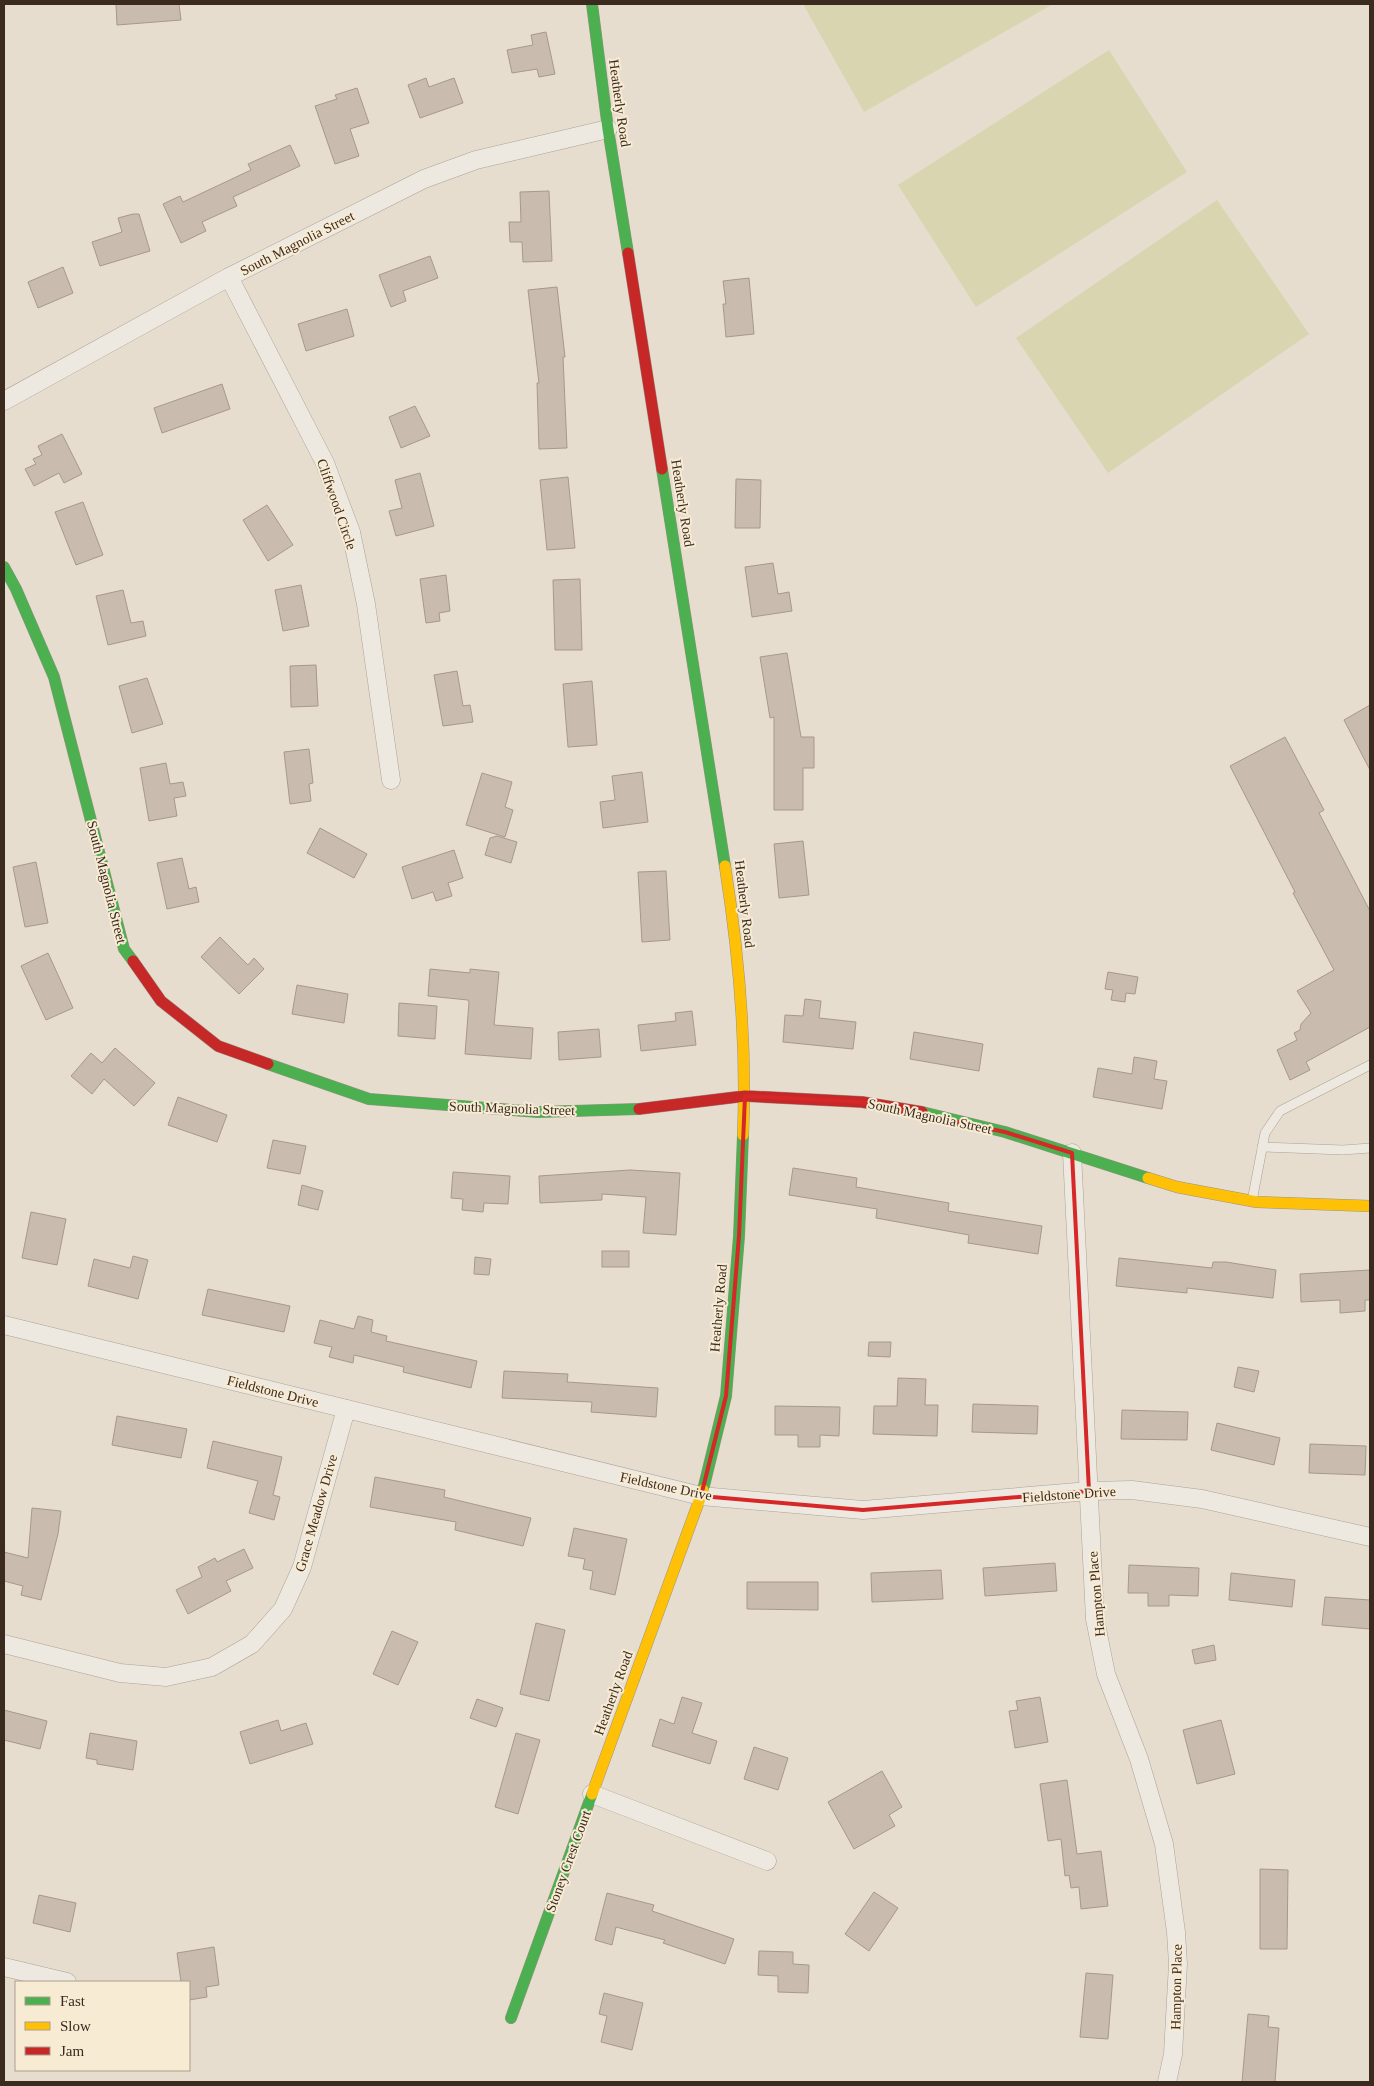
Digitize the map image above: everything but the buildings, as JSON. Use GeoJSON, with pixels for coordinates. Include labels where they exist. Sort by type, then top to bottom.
{"type":"FeatureCollection","features":[{"type":"Feature","properties":{"kind":"street","name":"Heatherly Road"},"geometry":{"type":"LineString","coordinates":[[592,4],[608,129],[731,903],[741,999],[745,1096],[739,1236],[726,1396],[701,1496],[592,1794]]}},
{"type":"Feature","properties":{"kind":"street","name":"South Magnolia Street"},"geometry":{"type":"LineString","coordinates":[[4,401],[229,276],[424,179],[476,160],[608,129]]}},
{"type":"Feature","properties":{"kind":"street","name":"Cliffwood Circle"},"geometry":{"type":"LineString","coordinates":[[229,276],[324,463],[351,532],[366,604],[391,780]]}},
{"type":"Feature","properties":{"kind":"street","name":"South Magnolia Street"},"geometry":{"type":"LineString","coordinates":[[4,567],[16,589],[54,677],[124,949],[161,1001],[218,1046],[369,1099],[418,1104],[538,1112],[642,1109],[745,1096],[862,1102],[936,1114],[1006,1132],[1176,1187],[1252,1201],[1309,1206],[1370,1206]]}},
{"type":"Feature","properties":{"kind":"street","name":"Hampton Place"},"geometry":{"type":"LineString","coordinates":[[1072,1153],[1095,1619],[1106,1674],[1139,1759],[1164,1844],[1176,1932],[1177,1996],[1173,2054],[1167,2082]]}},
{"type":"Feature","properties":{"kind":"street","name":"Fieldstone Drive"},"geometry":{"type":"LineString","coordinates":[[4,1325],[701,1496],[863,1510],[1132,1490],[1202,1499],[1370,1537]]}},
{"type":"Feature","properties":{"kind":"street","name":"Grace Meadow Drive"},"geometry":{"type":"LineString","coordinates":[[4,1644],[120,1673],[166,1677],[212,1667],[252,1644],[283,1609],[302,1567],[346,1409]]}},
{"type":"Feature","properties":{"kind":"street","name":"Stoney Crest Court"},"geometry":{"type":"LineString","coordinates":[[511,2018],[592,1794],[767,1861]]}},
{"type":"Feature","properties":{"kind":"street"},"geometry":{"type":"LineString","coordinates":[[4,1967],[63,1981]]}},
{"type":"Feature","properties":{"kind":"lane"},"geometry":{"type":"LineString","coordinates":[[1252,1201],[1265,1133],[1280,1111],[1370,1065]]}},
{"type":"Feature","properties":{"kind":"lane"},"geometry":{"type":"LineString","coordinates":[[1262,1147],[1343,1150],[1370,1148]]}},
{"type":"Feature","properties":{"kind":"highlighted area"},"geometry":{"type":"Polygon","coordinates":[[[745,1096],[862,1102],[1005,1132],[1072,1153],[1089,1491],[863,1510],[701,1496],[726,1396],[739,1236],[745,1096]]]}},
{"type":"Feature","properties":{"kind":"shaded area"},"geometry":{"type":"Polygon","coordinates":[[[803,4],[1053,4],[864,112],[803,4]]]}},
{"type":"Feature","properties":{"kind":"shaded area"},"geometry":{"type":"Polygon","coordinates":[[[1109,50],[1187,172],[976,307],[898,185],[1109,50]]]}},
{"type":"Feature","properties":{"kind":"shaded area"},"geometry":{"type":"Polygon","coordinates":[[[1217,200],[1309,334],[1108,473],[1016,338],[1217,200]]]}},
{"type":"Feature","properties":{"kind":"traffic: fast"},"geometry":{"type":"LineString","coordinates":[[592,4],[608,129],[628,253]]}},
{"type":"Feature","properties":{"kind":"traffic: fast"},"geometry":{"type":"LineString","coordinates":[[662,469],[725,866]]}},
{"type":"Feature","properties":{"kind":"traffic: fast"},"geometry":{"type":"LineString","coordinates":[[4,567],[16,589],[54,677],[124,949],[133,961]]}},
{"type":"Feature","properties":{"kind":"traffic: fast"},"geometry":{"type":"LineString","coordinates":[[268,1064],[369,1099],[538,1112],[639,1109]]}},
{"type":"Feature","properties":{"kind":"traffic: fast"},"geometry":{"type":"LineString","coordinates":[[922,1112],[1005,1132],[1148,1178]]}},
{"type":"Feature","properties":{"kind":"traffic: fast"},"geometry":{"type":"LineString","coordinates":[[703,1490],[726,1396],[739,1236],[743,1135]]}},
{"type":"Feature","properties":{"kind":"traffic: fast"},"geometry":{"type":"LineString","coordinates":[[511,2018],[592,1794]]}},
{"type":"Feature","properties":{"kind":"traffic: slow"},"geometry":{"type":"LineString","coordinates":[[725,866],[741,1000],[744,1068],[743,1135]]}},
{"type":"Feature","properties":{"kind":"traffic: slow"},"geometry":{"type":"LineString","coordinates":[[1148,1178],[1177,1187],[1257,1202],[1370,1206]]}},
{"type":"Feature","properties":{"kind":"traffic: slow"},"geometry":{"type":"LineString","coordinates":[[592,1794],[703,1490]]}},
{"type":"Feature","properties":{"kind":"traffic: jam"},"geometry":{"type":"LineString","coordinates":[[628,253],[662,469]]}},
{"type":"Feature","properties":{"kind":"traffic: jam"},"geometry":{"type":"LineString","coordinates":[[133,961],[161,1001],[218,1046],[268,1064]]}},
{"type":"Feature","properties":{"kind":"traffic: jam"},"geometry":{"type":"LineString","coordinates":[[639,1109],[745,1096],[862,1102],[922,1112]]}}]}
